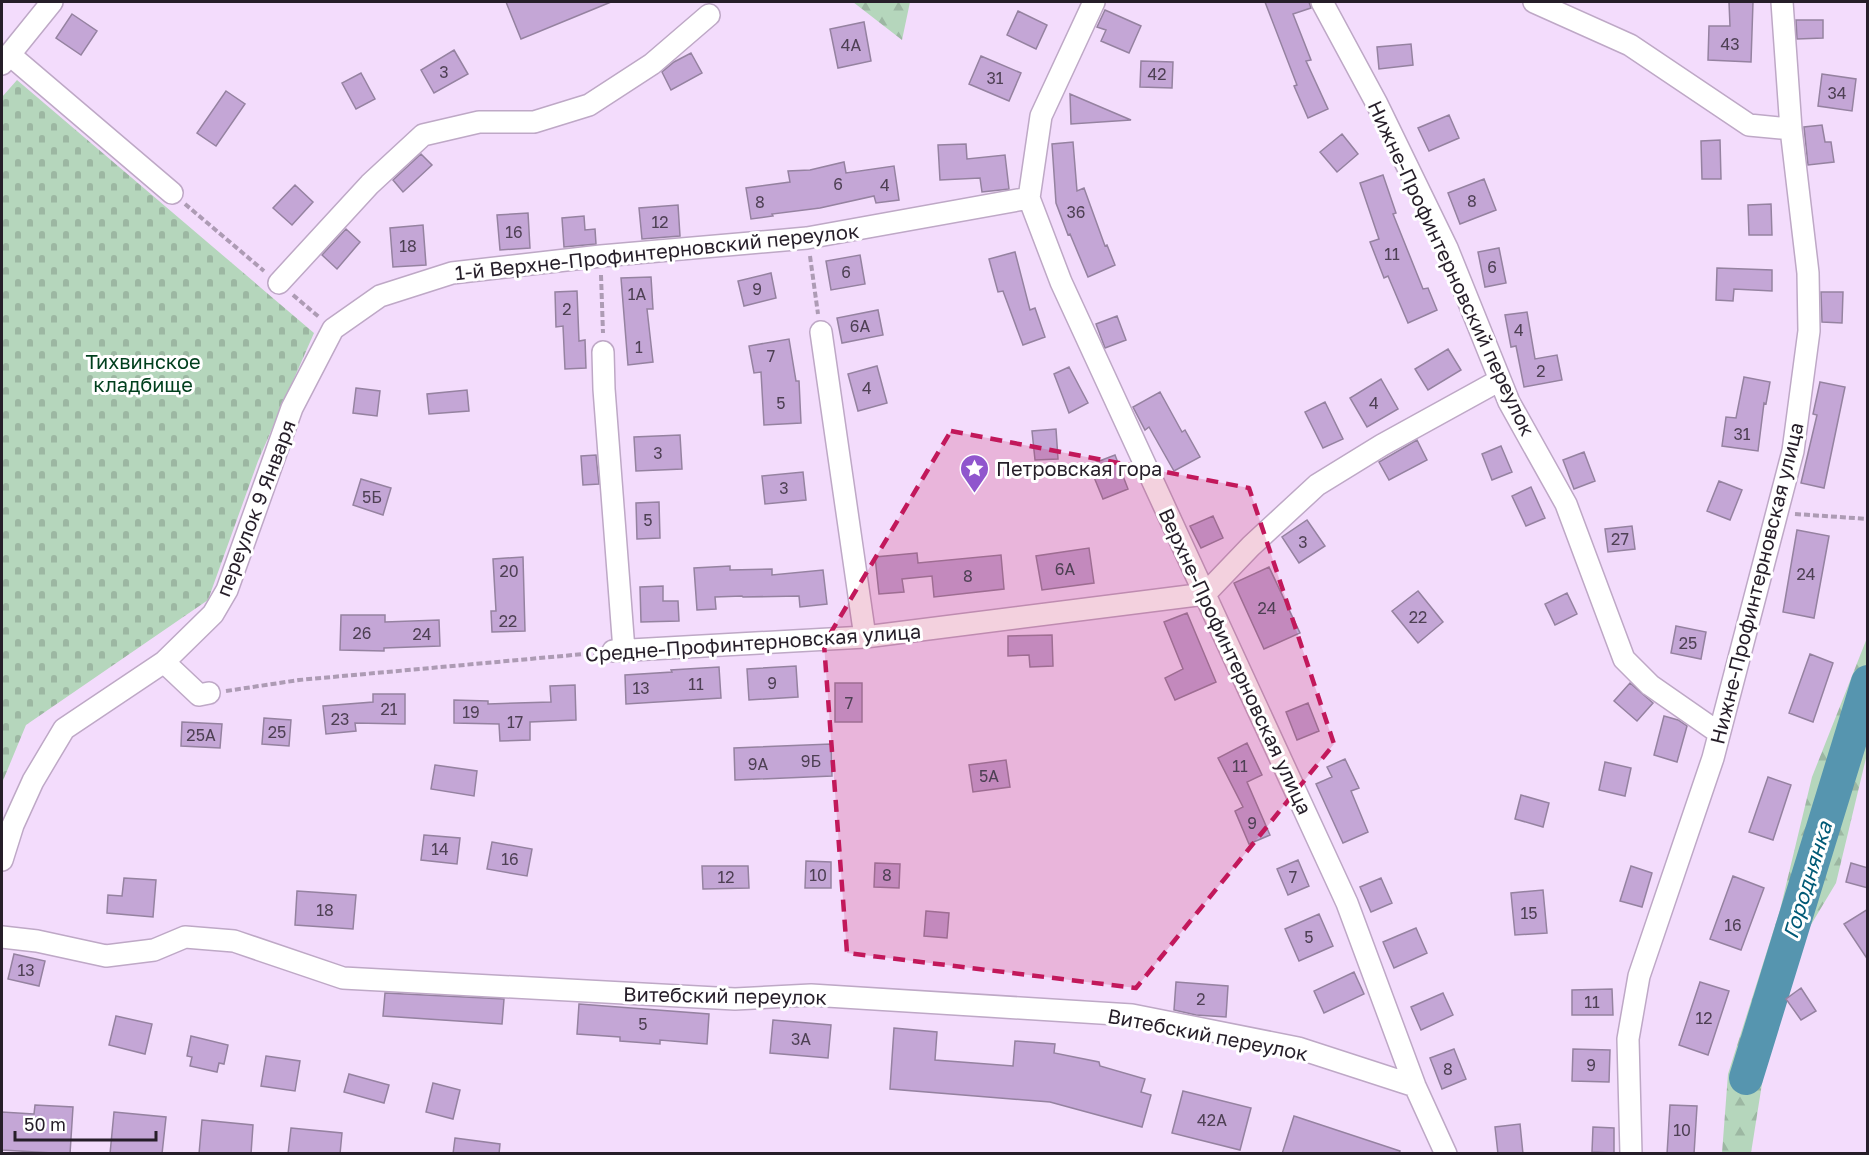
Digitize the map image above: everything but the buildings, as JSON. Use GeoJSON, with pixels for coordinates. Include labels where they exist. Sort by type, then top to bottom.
{"type":"FeatureCollection","features":[{"type":"Feature","properties":{"kind":"street"},"geometry":{"type":"LineString","coordinates":[[52,2],[6,60],[172,193]]}},
{"type":"Feature","properties":{"kind":"street","name":"Верхне-Профинтерновская улица"},"geometry":{"type":"LineString","coordinates":[[1094,2],[1041,116],[1029,198],[1061,282],[1347,903],[1415,1086],[1446,1154]]}},
{"type":"Feature","properties":{"kind":"street","name":"Нижне-Профинтерновский переулок"},"geometry":{"type":"LineString","coordinates":[[1322,2],[1377,104],[1447,248],[1509,402],[1566,504],[1624,659],[1650,685],[1719,733]]}},
{"type":"Feature","properties":{"kind":"street"},"geometry":{"type":"LineString","coordinates":[[1534,2],[1630,45],[1749,125],[1791,129]]}},
{"type":"Feature","properties":{"kind":"street","name":"Нижне-Профинтерновская улица"},"geometry":{"type":"LineString","coordinates":[[1631,1154],[1628,1039],[1639,976],[1719,733],[1793,451],[1809,331],[1808,273],[1791,129],[1782,2]]}},
{"type":"Feature","properties":{"kind":"street"},"geometry":{"type":"LineString","coordinates":[[279,283],[370,183],[423,135],[479,122],[534,122],[589,105],[652,63],[709,15]]}},
{"type":"Feature","properties":{"kind":"street","name":"1-й Верхне-Профинтерновский переулок"},"geometry":{"type":"LineString","coordinates":[[333,329],[380,296],[452,273],[600,256],[807,238],[1029,198]]}},
{"type":"Feature","properties":{"kind":"street","name":"переулок 9 Января"},"geometry":{"type":"LineString","coordinates":[[2,860],[13,825],[33,781],[64,729],[164,662],[213,614],[227,590],[292,408],[333,329]]}},
{"type":"Feature","properties":{"kind":"street"},"geometry":{"type":"LineString","coordinates":[[821,332],[865,637]]}},
{"type":"Feature","properties":{"kind":"street"},"geometry":{"type":"LineString","coordinates":[[603,352],[619,651]]}},
{"type":"Feature","properties":{"kind":"street"},"geometry":{"type":"LineString","coordinates":[[1205,594],[1251,546],[1317,485],[1500,380]]}},
{"type":"Feature","properties":{"kind":"street","name":"Средне-Профинтерновская улица"},"geometry":{"type":"LineString","coordinates":[[619,651],[865,637],[1205,594]]}},
{"type":"Feature","properties":{"kind":"street"},"geometry":{"type":"LineString","coordinates":[[164,662],[199,695],[209,693]]}},
{"type":"Feature","properties":{"kind":"street","name":"Витебский переулок"},"geometry":{"type":"LineString","coordinates":[[2,937],[37,941],[106,956],[154,950],[185,937],[234,941],[343,978],[735,999],[811,995],[1132,1015],[1298,1048],[1415,1086]]}},
{"type":"Feature","properties":{"kind":"path"},"geometry":{"type":"LineString","coordinates":[[172,193],[333,329]]}},
{"type":"Feature","properties":{"kind":"path"},"geometry":{"type":"LineString","coordinates":[[807,238],[821,332]]}},
{"type":"Feature","properties":{"kind":"path"},"geometry":{"type":"LineString","coordinates":[[600,256],[603,352]]}},
{"type":"Feature","properties":{"kind":"path"},"geometry":{"type":"LineString","coordinates":[[1777,512],[1868,519]]}},
{"type":"Feature","properties":{"kind":"path","name":"Средне-Профинтерновская улица"},"geometry":{"type":"LineString","coordinates":[[209,693],[299,680],[619,651]]}},
{"type":"Feature","properties":{"kind":"highlighted area"},"geometry":{"type":"Polygon","coordinates":[[[951,431],[1249,488],[1334,744],[1136,988],[847,953],[824,644],[951,431]]]}},
{"type":"Feature","properties":{"kind":"green space"},"geometry":{"type":"Polygon","coordinates":[[[853,2],[910,2],[902,40],[853,2]]]}},
{"type":"Feature","properties":{"kind":"green space","name":"Тихвинское кладбище"},"geometry":{"type":"Polygon","coordinates":[[[17,80],[314,333],[258,461],[208,600],[26,725],[2,783],[2,97],[17,80]]]}},
{"type":"Feature","properties":{"kind":"green space"},"geometry":{"type":"Polygon","coordinates":[[[1867,638],[1867,754],[1836,883],[1797,948],[1768,1046],[1751,1153],[1722,1153],[1728,1074],[1780,910],[1812,777],[1867,638]]]}},
{"type":"Feature","properties":{"kind":"waterway","name":"Городнянка"},"geometry":{"type":"LineString","coordinates":[[1746,1078],[1868,682]]}},
{"type":"Feature","properties":{"kind":"place","name":"Петровская гора"},"geometry":{"type":"Point","coordinates":[975,494]}}]}
